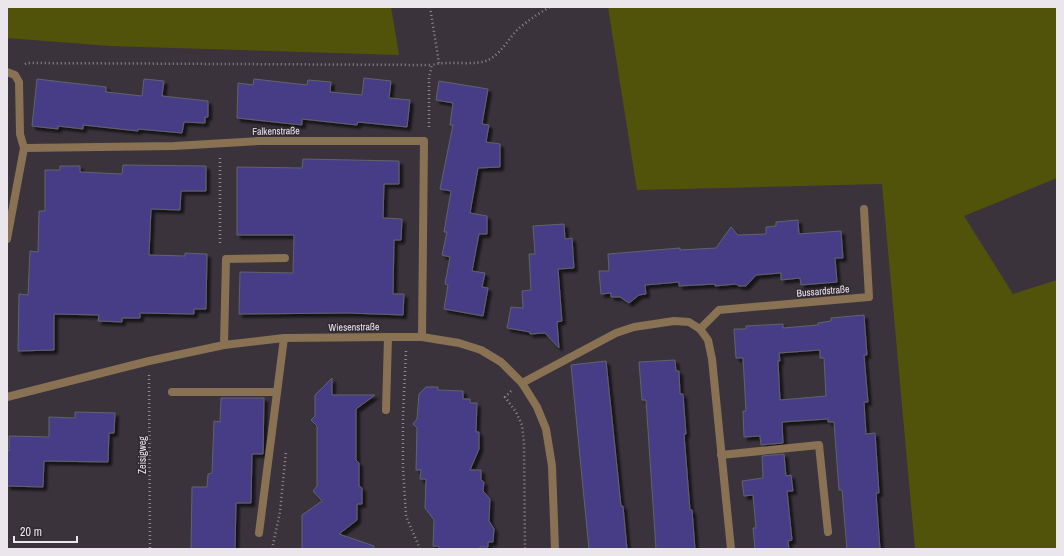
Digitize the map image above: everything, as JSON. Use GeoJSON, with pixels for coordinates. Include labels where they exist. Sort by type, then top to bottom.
{"type":"FeatureCollection","features":[{"type":"Feature","properties":{"kind":"street"},"geometry":{"type":"LineString","coordinates":[[7,240],[24,148],[20,134],[19,82],[11,74]]}},
{"type":"Feature","properties":{"kind":"street","name":"Falkenstraße"},"geometry":{"type":"LineString","coordinates":[[24,148],[174,146],[267,141],[424,141]]}},
{"type":"Feature","properties":{"kind":"street"},"geometry":{"type":"LineString","coordinates":[[422,337],[424,141]]}},
{"type":"Feature","properties":{"kind":"street","name":"Bussardstraße"},"geometry":{"type":"LineString","coordinates":[[700,329],[719,310],[868,297],[864,209]]}},
{"type":"Feature","properties":{"kind":"street"},"geometry":{"type":"LineString","coordinates":[[224,345],[226,259],[285,258]]}},
{"type":"Feature","properties":{"kind":"street"},"geometry":{"type":"LineString","coordinates":[[522,383],[616,333],[634,327],[674,321],[689,322],[700,329],[708,340],[712,359],[731,549]]}},
{"type":"Feature","properties":{"kind":"street"},"geometry":{"type":"LineString","coordinates":[[386,410],[388,337]]}},
{"type":"Feature","properties":{"kind":"street","name":"Wiesenstraße"},"geometry":{"type":"LineString","coordinates":[[7,397],[149,361],[224,345],[284,338],[388,337],[422,337],[459,343],[481,350],[501,362],[522,383],[537,407],[546,429],[552,466],[555,549]]}},
{"type":"Feature","properties":{"kind":"street"},"geometry":{"type":"LineString","coordinates":[[259,533],[284,338]]}},
{"type":"Feature","properties":{"kind":"street"},"geometry":{"type":"LineString","coordinates":[[172,392],[277,392]]}},
{"type":"Feature","properties":{"kind":"street"},"geometry":{"type":"LineString","coordinates":[[721,455],[819,444],[828,532]]}},
{"type":"Feature","properties":{"kind":"path"},"geometry":{"type":"LineString","coordinates":[[430,7],[439,63]]}},
{"type":"Feature","properties":{"kind":"path"},"geometry":{"type":"LineString","coordinates":[[11,74],[27,63],[432,65],[439,63],[475,62],[489,60],[500,51],[518,30],[532,18],[550,7]]}},
{"type":"Feature","properties":{"kind":"path"},"geometry":{"type":"LineString","coordinates":[[424,141],[429,130],[429,77],[432,65]]}},
{"type":"Feature","properties":{"kind":"path"},"geometry":{"type":"LineString","coordinates":[[220,143],[220,246],[226,259]]}},
{"type":"Feature","properties":{"kind":"path"},"geometry":{"type":"LineString","coordinates":[[406,337],[403,467],[406,516],[420,549]]}},
{"type":"Feature","properties":{"kind":"path","name":"Zeisigweg"},"geometry":{"type":"LineString","coordinates":[[149,361],[150,549]]}},
{"type":"Feature","properties":{"kind":"path"},"geometry":{"type":"LineString","coordinates":[[522,383],[505,397],[516,412],[522,425],[524,442],[525,549]]}},
{"type":"Feature","properties":{"kind":"shaded area"},"geometry":{"type":"Polygon","coordinates":[[[7,7],[391,7],[399,55],[110,46],[7,38],[7,7]]]}},
{"type":"Feature","properties":{"kind":"shaded area"},"geometry":{"type":"Polygon","coordinates":[[[608,7],[1057,7],[1057,178],[964,216],[1013,294],[1057,280],[1057,549],[915,549],[882,184],[637,190],[608,7]]]}},
{"type":"Feature","properties":{"kind":"building"},"geometry":{"type":"Polygon","coordinates":[[[364,78],[391,81],[389,98],[410,100],[407,127],[358,122],[357,125],[302,119],[302,125],[237,118],[238,83],[253,85],[254,79],[307,85],[308,80],[331,82],[330,92],[362,95],[364,78]]]}},
{"type":"Feature","properties":{"kind":"building"},"geometry":{"type":"Polygon","coordinates":[[[37,79],[106,87],[106,92],[142,96],[144,79],[164,81],[162,96],[208,101],[208,117],[205,117],[205,123],[184,122],[182,133],[138,129],[138,131],[83,125],[83,129],[58,126],[58,129],[32,126],[37,79]]]}},
{"type":"Feature","properties":{"kind":"building"},"geometry":{"type":"Polygon","coordinates":[[[439,81],[488,89],[482,124],[489,125],[486,142],[500,144],[500,167],[478,168],[470,213],[487,216],[487,234],[479,234],[472,271],[485,273],[482,287],[488,288],[483,316],[444,309],[448,285],[445,284],[450,257],[442,255],[447,232],[444,232],[451,191],[440,189],[453,125],[450,125],[453,103],[436,100],[439,81]]]}},
{"type":"Feature","properties":{"kind":"building"},"geometry":{"type":"Polygon","coordinates":[[[303,159],[399,161],[399,184],[384,184],[383,218],[402,219],[401,240],[394,240],[393,294],[404,294],[403,315],[349,313],[239,314],[240,272],[293,273],[294,235],[237,235],[237,167],[302,168],[303,159]]]}},
{"type":"Feature","properties":{"kind":"building"},"geometry":{"type":"Polygon","coordinates":[[[123,165],[206,166],[206,191],[181,191],[180,210],[151,209],[149,255],[185,256],[185,253],[207,254],[206,309],[194,309],[194,314],[140,313],[140,318],[122,318],[122,322],[98,321],[99,315],[54,314],[54,350],[18,351],[19,294],[28,295],[30,251],[38,252],[39,211],[45,211],[45,170],[60,170],[60,166],[80,166],[80,172],[122,174],[123,165]]]}},
{"type":"Feature","properties":{"kind":"building"},"geometry":{"type":"Polygon","coordinates":[[[798,220],[799,234],[841,231],[843,258],[835,258],[837,282],[801,285],[800,278],[781,280],[781,273],[756,275],[746,286],[739,286],[736,284],[715,286],[715,284],[679,286],[679,282],[645,285],[646,294],[639,295],[629,303],[620,297],[611,297],[611,293],[601,294],[599,271],[609,271],[608,254],[680,248],[680,250],[716,248],[731,227],[738,235],[766,234],[766,227],[776,226],[776,222],[798,220]]]}},
{"type":"Feature","properties":{"kind":"building"},"geometry":{"type":"Polygon","coordinates":[[[564,224],[565,239],[572,238],[574,268],[558,269],[562,321],[557,322],[559,348],[545,333],[530,334],[530,332],[507,328],[511,307],[523,308],[522,291],[531,290],[529,254],[535,254],[533,226],[564,224]]]}},
{"type":"Feature","properties":{"kind":"building"},"geometry":{"type":"Polygon","coordinates":[[[864,315],[867,355],[864,355],[868,402],[864,402],[866,434],[875,433],[879,493],[876,493],[880,549],[847,549],[842,490],[839,490],[834,422],[828,422],[828,419],[782,422],[783,443],[761,445],[760,436],[744,437],[743,411],[746,411],[743,358],[736,358],[734,329],[746,329],[746,326],[783,324],[783,328],[818,325],[818,323],[831,321],[831,318],[864,315]],[[820,350],[779,353],[780,400],[826,396],[824,358],[820,358],[820,350]]]}},
{"type":"Feature","properties":{"kind":"building"},"geometry":{"type":"Polygon","coordinates":[[[675,360],[676,371],[679,371],[680,394],[683,394],[686,434],[684,434],[690,510],[692,510],[695,549],[656,549],[646,400],[642,400],[639,362],[675,360]]]}},
{"type":"Feature","properties":{"kind":"building"},"geometry":{"type":"Polygon","coordinates":[[[606,361],[627,549],[589,549],[571,365],[606,361]]]}},
{"type":"Feature","properties":{"kind":"building"},"geometry":{"type":"Polygon","coordinates":[[[332,378],[332,395],[375,395],[356,409],[356,460],[359,463],[359,486],[362,488],[362,504],[357,504],[357,520],[339,534],[374,546],[374,549],[302,549],[302,515],[322,501],[313,491],[317,486],[317,426],[311,420],[315,416],[315,395],[332,378]]]}},
{"type":"Feature","properties":{"kind":"building"},"geometry":{"type":"Polygon","coordinates":[[[426,387],[438,387],[438,390],[463,391],[463,399],[470,399],[470,403],[477,403],[476,432],[479,432],[479,449],[470,470],[481,470],[481,480],[484,482],[483,491],[490,499],[489,521],[494,529],[493,542],[488,542],[488,547],[480,547],[480,549],[440,549],[438,546],[433,546],[434,520],[425,508],[426,479],[420,479],[421,470],[416,470],[417,428],[413,424],[417,419],[419,394],[426,387]]]}},
{"type":"Feature","properties":{"kind":"building"},"geometry":{"type":"Polygon","coordinates":[[[221,398],[264,398],[263,454],[252,454],[251,503],[236,503],[235,549],[191,549],[192,487],[207,487],[208,474],[212,473],[214,421],[220,422],[221,398]]]}},
{"type":"Feature","properties":{"kind":"building"},"geometry":{"type":"Polygon","coordinates":[[[75,412],[115,413],[114,433],[109,433],[108,462],[44,461],[43,487],[7,486],[7,450],[9,451],[9,436],[49,437],[49,417],[75,418],[75,412]]]}},
{"type":"Feature","properties":{"kind":"building"},"geometry":{"type":"Polygon","coordinates":[[[784,454],[786,476],[791,475],[793,491],[787,491],[792,540],[788,541],[789,549],[755,549],[753,528],[756,528],[753,495],[744,496],[742,481],[763,478],[762,456],[784,454]]]}}]}
